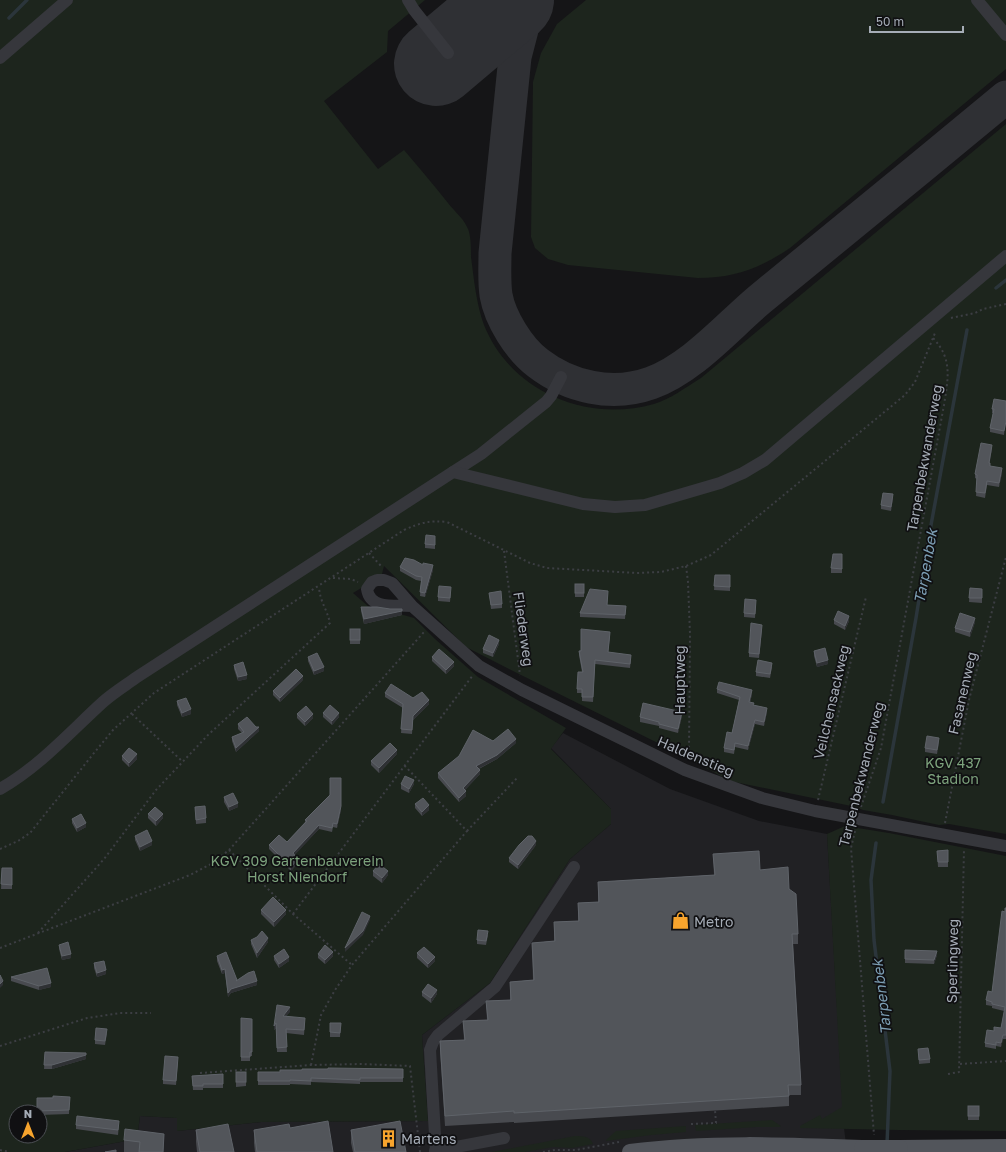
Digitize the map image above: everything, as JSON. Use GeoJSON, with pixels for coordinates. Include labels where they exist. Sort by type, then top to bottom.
{"type":"FeatureCollection","features":[{"type":"Feature","properties":{"kind":"main road"},"geometry":{"type":"LineString","coordinates":[[630,1152],[692,1146],[771,1149],[868,1143],[900,1148],[1006,1147]]}},
{"type":"Feature","properties":{"kind":"street"},"geometry":{"type":"LineString","coordinates":[[0,58],[67,0]]}},
{"type":"Feature","properties":{"kind":"street"},"geometry":{"type":"LineString","coordinates":[[408,0],[414,10],[448,53]]}},
{"type":"Feature","properties":{"kind":"street"},"geometry":{"type":"LineString","coordinates":[[977,0],[1006,35]]}},
{"type":"Feature","properties":{"kind":"street"},"geometry":{"type":"LineString","coordinates":[[452,472],[583,504],[616,507],[645,505],[720,484],[765,460],[1006,256]]}},
{"type":"Feature","properties":{"kind":"street"},"geometry":{"type":"LineString","coordinates":[[0,789],[33,766],[66,738],[104,701],[137,677],[481,454],[546,402],[562,377]]}},
{"type":"Feature","properties":{"kind":"street","name":"Haldenstieg"},"geometry":{"type":"LineString","coordinates":[[367,589],[372,582],[377,580],[384,580],[392,583],[412,606],[479,666],[522,690],[685,770],[762,798],[815,811],[1006,846]]}},
{"type":"Feature","properties":{"kind":"street"},"geometry":{"type":"LineString","coordinates":[[367,589],[368,596],[373,602],[380,604],[412,606]]}},
{"type":"Feature","properties":{"kind":"street"},"geometry":{"type":"LineString","coordinates":[[504,1138],[457,1150],[435,1152],[430,1050],[438,1035],[495,987],[574,867]]}},
{"type":"Feature","properties":{"kind":"path"},"geometry":{"type":"LineString","coordinates":[[950,319],[1006,304]]}},
{"type":"Feature","properties":{"kind":"path","name":"Tarpenbekwanderweg"},"geometry":{"type":"LineString","coordinates":[[868,1143],[851,848],[858,819],[881,748],[944,405],[948,374],[947,362],[944,354],[933,338],[935,332]]}},
{"type":"Feature","properties":{"kind":"path","name":"Fliederweg"},"geometry":{"type":"LineString","coordinates":[[504,551],[522,690]]}},
{"type":"Feature","properties":{"kind":"path"},"geometry":{"type":"LineString","coordinates":[[0,849],[18,841],[30,833],[113,730],[154,693],[369,554]]}},
{"type":"Feature","properties":{"kind":"path","name":"Fasanenweg"},"geometry":{"type":"LineString","coordinates":[[942,834],[969,700],[1006,557]]}},
{"type":"Feature","properties":{"kind":"path","name":"Hauptweg"},"geometry":{"type":"LineString","coordinates":[[685,770],[689,751],[690,634],[686,566]]}},
{"type":"Feature","properties":{"kind":"path"},"geometry":{"type":"LineString","coordinates":[[332,578],[356,580],[367,589]]}},
{"type":"Feature","properties":{"kind":"path"},"geometry":{"type":"LineString","coordinates":[[38,934],[104,859],[156,790],[208,735],[330,623],[329,616],[320,597],[319,586]]}},
{"type":"Feature","properties":{"kind":"path","name":"Veilchensackweg"},"geometry":{"type":"LineString","coordinates":[[815,811],[866,597]]}},
{"type":"Feature","properties":{"kind":"path"},"geometry":{"type":"LineString","coordinates":[[0,948],[190,875],[211,864],[229,850],[431,623]]}},
{"type":"Feature","properties":{"kind":"path"},"geometry":{"type":"LineString","coordinates":[[293,914],[479,666]]}},
{"type":"Feature","properties":{"kind":"path"},"geometry":{"type":"LineString","coordinates":[[132,714],[183,762]]}},
{"type":"Feature","properties":{"kind":"path"},"geometry":{"type":"LineString","coordinates":[[404,765],[467,831]]}},
{"type":"Feature","properties":{"kind":"path"},"geometry":{"type":"LineString","coordinates":[[311,1065],[321,1015],[335,990],[352,965],[467,831],[518,777]]}},
{"type":"Feature","properties":{"kind":"path","name":"Sperlingweg"},"geometry":{"type":"LineString","coordinates":[[960,1064],[964,838]]}},
{"type":"Feature","properties":{"kind":"path"},"geometry":{"type":"LineString","coordinates":[[229,850],[293,914],[352,965]]}},
{"type":"Feature","properties":{"kind":"path"},"geometry":{"type":"LineString","coordinates":[[0,1046],[87,1018],[120,1013],[151,1013]]}},
{"type":"Feature","properties":{"kind":"path"},"geometry":{"type":"LineString","coordinates":[[948,1074],[959,1072],[960,1064],[1006,1061]]}},
{"type":"Feature","properties":{"kind":"path"},"geometry":{"type":"LineString","coordinates":[[200,1073],[311,1065],[361,1064],[410,1066],[420,1152]]}},
{"type":"Feature","properties":{"kind":"path"},"geometry":{"type":"LineString","coordinates":[[690,1124],[716,1123],[715,1110]]}},
{"type":"Feature","properties":{"kind":"path"},"geometry":{"type":"LineString","coordinates":[[0,1150],[9,1152]]}},
{"type":"Feature","properties":{"kind":"shaded area","name":"Metro"},"geometry":{"type":"Polygon","coordinates":[[[563,733],[670,789],[759,821],[827,834],[844,1128],[847,1152],[65,1152],[137,1139],[140,1116],[178,1118],[177,1131],[261,1122],[428,1121],[422,1035],[490,983],[570,859],[611,824],[611,809],[551,748],[563,733]]]}},
{"type":"Feature","properties":{"kind":"green space"},"geometry":{"type":"Polygon","coordinates":[[[0,0],[425,0],[388,31],[387,52],[324,101],[378,169],[404,150],[463,221],[469,233],[476,291],[484,325],[496,348],[512,368],[532,384],[554,397],[577,405],[603,409],[628,409],[654,404],[672,396],[701,378],[1006,124],[1006,834],[949,824],[939,825],[730,781],[686,757],[466,647],[384,566],[382,574],[375,575],[363,587],[353,593],[376,613],[386,610],[414,618],[435,639],[478,677],[566,728],[551,749],[611,809],[611,824],[570,859],[490,983],[422,1035],[428,1121],[261,1122],[177,1131],[177,1118],[140,1116],[137,1139],[65,1152],[0,1152],[0,0]]]}},
{"type":"Feature","properties":{"kind":"green space"},"geometry":{"type":"Polygon","coordinates":[[[586,0],[1006,0],[1006,69],[790,248],[757,266],[735,274],[711,278],[698,278],[568,265],[548,259],[535,248],[531,237],[533,82],[541,53],[557,24],[586,0]]]}},
{"type":"Feature","properties":{"kind":"green space"},"geometry":{"type":"Polygon","coordinates":[[[845,826],[1006,856],[1006,1131],[800,1128],[800,1126],[820,1115],[822,1119],[842,1107],[827,834],[845,826]]]}},
{"type":"Feature","properties":{"kind":"green space"},"geometry":{"type":"Polygon","coordinates":[[[772,1120],[781,1126],[696,1131],[695,1125],[772,1120]]]}},
{"type":"Feature","properties":{"kind":"green space"},"geometry":{"type":"Polygon","coordinates":[[[686,1126],[686,1132],[606,1141],[616,1131],[686,1126]]]}},
{"type":"Feature","properties":{"kind":"green space"},"geometry":{"type":"Polygon","coordinates":[[[575,1136],[583,1136],[588,1138],[593,1144],[572,1148],[553,1147],[525,1152],[492,1152],[575,1136]]]}},
{"type":"Feature","properties":{"kind":"building"},"geometry":{"type":"Polygon","coordinates":[[[994,399],[1006,401],[1006,421],[1004,431],[990,428],[994,409],[992,409],[994,399]]]}},
{"type":"Feature","properties":{"kind":"building"},"geometry":{"type":"Polygon","coordinates":[[[981,443],[992,445],[989,463],[990,466],[1002,468],[999,483],[987,481],[985,493],[976,492],[977,475],[975,474],[981,443]]]}},
{"type":"Feature","properties":{"kind":"building"},"geometry":{"type":"Polygon","coordinates":[[[883,493],[893,494],[891,507],[881,505],[883,493]]]}},
{"type":"Feature","properties":{"kind":"building"},"geometry":{"type":"Polygon","coordinates":[[[426,535],[435,536],[435,545],[425,544],[426,535]]]}},
{"type":"Feature","properties":{"kind":"building"},"geometry":{"type":"Polygon","coordinates":[[[833,554],[842,554],[842,569],[831,568],[833,554]]]}},
{"type":"Feature","properties":{"kind":"building"},"geometry":{"type":"Polygon","coordinates":[[[405,558],[414,560],[423,565],[423,563],[433,565],[425,593],[420,592],[422,577],[416,576],[400,567],[405,558]]]}},
{"type":"Feature","properties":{"kind":"building"},"geometry":{"type":"Polygon","coordinates":[[[715,575],[730,575],[730,587],[714,586],[715,575]]]}},
{"type":"Feature","properties":{"kind":"building"},"geometry":{"type":"Polygon","coordinates":[[[575,584],[584,584],[584,593],[575,593],[575,584]]]}},
{"type":"Feature","properties":{"kind":"building"},"geometry":{"type":"Polygon","coordinates":[[[439,586],[451,587],[450,598],[438,597],[439,586]]]}},
{"type":"Feature","properties":{"kind":"building"},"geometry":{"type":"Polygon","coordinates":[[[970,588],[982,589],[982,598],[969,598],[970,588]]]}},
{"type":"Feature","properties":{"kind":"building"},"geometry":{"type":"Polygon","coordinates":[[[590,589],[608,591],[607,605],[626,606],[625,615],[580,613],[590,589]]]}},
{"type":"Feature","properties":{"kind":"building"},"geometry":{"type":"Polygon","coordinates":[[[501,591],[502,604],[491,605],[489,593],[501,591]]]}},
{"type":"Feature","properties":{"kind":"building"},"geometry":{"type":"Polygon","coordinates":[[[745,599],[756,600],[755,614],[744,613],[745,599]]]}},
{"type":"Feature","properties":{"kind":"building"},"geometry":{"type":"Polygon","coordinates":[[[361,607],[402,609],[402,611],[364,619],[361,607]]]}},
{"type":"Feature","properties":{"kind":"building"},"geometry":{"type":"Polygon","coordinates":[[[838,611],[849,616],[845,626],[834,620],[838,611]]]}},
{"type":"Feature","properties":{"kind":"building"},"geometry":{"type":"Polygon","coordinates":[[[960,613],[975,618],[970,632],[955,628],[960,613]]]}},
{"type":"Feature","properties":{"kind":"building"},"geometry":{"type":"Polygon","coordinates":[[[751,623],[762,625],[759,654],[749,653],[751,623]]]}},
{"type":"Feature","properties":{"kind":"building"},"geometry":{"type":"Polygon","coordinates":[[[350,629],[360,629],[360,640],[350,640],[350,629]]]}},
{"type":"Feature","properties":{"kind":"building"},"geometry":{"type":"Polygon","coordinates":[[[581,629],[610,632],[608,652],[631,655],[630,664],[595,660],[593,697],[582,697],[582,689],[577,689],[578,672],[583,672],[579,651],[581,651],[581,629]]]}},
{"type":"Feature","properties":{"kind":"building"},"geometry":{"type":"Polygon","coordinates":[[[489,635],[499,640],[493,653],[483,649],[489,635]]]}},
{"type":"Feature","properties":{"kind":"building"},"geometry":{"type":"Polygon","coordinates":[[[825,648],[828,660],[817,663],[814,651],[825,648]]]}},
{"type":"Feature","properties":{"kind":"building"},"geometry":{"type":"Polygon","coordinates":[[[439,649],[454,662],[446,670],[432,657],[439,649]]]}},
{"type":"Feature","properties":{"kind":"building"},"geometry":{"type":"Polygon","coordinates":[[[317,653],[324,667],[314,671],[308,657],[317,653]]]}},
{"type":"Feature","properties":{"kind":"building"},"geometry":{"type":"Polygon","coordinates":[[[758,660],[772,663],[770,674],[756,672],[758,660]]]}},
{"type":"Feature","properties":{"kind":"building"},"geometry":{"type":"Polygon","coordinates":[[[243,662],[247,675],[238,677],[234,665],[243,662]]]}},
{"type":"Feature","properties":{"kind":"building"},"geometry":{"type":"Polygon","coordinates":[[[296,669],[303,676],[280,698],[273,691],[296,669]]]}},
{"type":"Feature","properties":{"kind":"building"},"geometry":{"type":"Polygon","coordinates":[[[719,682],[752,690],[749,702],[754,703],[753,705],[767,708],[764,722],[755,720],[748,746],[735,743],[734,750],[724,748],[727,732],[732,733],[740,697],[717,689],[719,682]]]}},
{"type":"Feature","properties":{"kind":"building"},"geometry":{"type":"Polygon","coordinates":[[[391,684],[413,698],[422,692],[429,700],[413,716],[412,730],[401,729],[403,704],[385,693],[391,684]]]}},
{"type":"Feature","properties":{"kind":"building"},"geometry":{"type":"Polygon","coordinates":[[[186,698],[191,709],[182,713],[177,701],[186,698]]]}},
{"type":"Feature","properties":{"kind":"building"},"geometry":{"type":"Polygon","coordinates":[[[643,703],[682,712],[678,729],[640,717],[643,703]]]}},
{"type":"Feature","properties":{"kind":"building"},"geometry":{"type":"Polygon","coordinates":[[[330,705],[339,713],[332,721],[323,713],[330,705]]]}},
{"type":"Feature","properties":{"kind":"building"},"geometry":{"type":"Polygon","coordinates":[[[306,706],[313,714],[305,722],[297,714],[306,706]]]}},
{"type":"Feature","properties":{"kind":"building"},"geometry":{"type":"Polygon","coordinates":[[[247,717],[256,727],[259,727],[236,748],[232,737],[244,732],[238,724],[247,717]]]}},
{"type":"Feature","properties":{"kind":"building"},"geometry":{"type":"Polygon","coordinates":[[[508,729],[516,739],[497,755],[476,766],[480,770],[463,788],[466,791],[459,798],[438,773],[459,756],[473,730],[493,741],[508,729]]]}},
{"type":"Feature","properties":{"kind":"building"},"geometry":{"type":"Polygon","coordinates":[[[927,736],[939,738],[937,750],[925,748],[927,736]]]}},
{"type":"Feature","properties":{"kind":"building"},"geometry":{"type":"Polygon","coordinates":[[[390,743],[397,750],[379,768],[371,761],[390,743]]]}},
{"type":"Feature","properties":{"kind":"building"},"geometry":{"type":"Polygon","coordinates":[[[129,748],[137,754],[129,763],[122,756],[129,748]]]}},
{"type":"Feature","properties":{"kind":"building"},"geometry":{"type":"Polygon","coordinates":[[[405,776],[414,780],[409,789],[401,784],[405,776]]]}},
{"type":"Feature","properties":{"kind":"building"},"geometry":{"type":"Polygon","coordinates":[[[330,778],[341,778],[341,806],[337,824],[333,823],[332,828],[319,825],[293,853],[298,859],[291,867],[269,845],[279,835],[287,842],[307,821],[305,820],[330,795],[330,778]]]}},
{"type":"Feature","properties":{"kind":"building"},"geometry":{"type":"Polygon","coordinates":[[[233,793],[238,803],[229,807],[224,797],[233,793]]]}},
{"type":"Feature","properties":{"kind":"building"},"geometry":{"type":"Polygon","coordinates":[[[423,798],[429,805],[422,812],[415,804],[423,798]]]}},
{"type":"Feature","properties":{"kind":"building"},"geometry":{"type":"Polygon","coordinates":[[[205,806],[206,818],[196,820],[195,807],[205,806]]]}},
{"type":"Feature","properties":{"kind":"building"},"geometry":{"type":"Polygon","coordinates":[[[155,807],[163,814],[156,821],[148,814],[155,807]]]}},
{"type":"Feature","properties":{"kind":"building"},"geometry":{"type":"Polygon","coordinates":[[[81,814],[86,823],[77,828],[72,819],[81,814]]]}},
{"type":"Feature","properties":{"kind":"building"},"geometry":{"type":"Polygon","coordinates":[[[147,830],[152,841],[140,847],[135,836],[147,830]]]}},
{"type":"Feature","properties":{"kind":"building"},"geometry":{"type":"Polygon","coordinates":[[[528,836],[532,836],[536,841],[518,865],[509,858],[528,836]]]}},
{"type":"Feature","properties":{"kind":"building"},"geometry":{"type":"Polygon","coordinates":[[[948,850],[948,862],[938,862],[937,851],[948,850]]]}},
{"type":"Feature","properties":{"kind":"building"},"geometry":{"type":"Polygon","coordinates":[[[759,851],[760,870],[788,867],[789,889],[796,894],[798,934],[792,934],[801,1085],[788,1085],[789,1096],[445,1116],[440,1041],[465,1040],[463,1021],[488,1020],[486,1001],[511,1000],[510,982],[534,980],[532,943],[555,941],[554,922],[579,921],[578,903],[599,902],[598,882],[715,875],[713,854],[759,851]]]}},
{"type":"Feature","properties":{"kind":"building"},"geometry":{"type":"Polygon","coordinates":[[[379,864],[388,871],[382,878],[373,871],[379,864]]]}},
{"type":"Feature","properties":{"kind":"building"},"geometry":{"type":"Polygon","coordinates":[[[2,868],[12,868],[12,885],[1,884],[2,868]]]}},
{"type":"Feature","properties":{"kind":"building"},"geometry":{"type":"Polygon","coordinates":[[[273,897],[286,910],[274,922],[261,910],[273,897]]]}},
{"type":"Feature","properties":{"kind":"building"},"geometry":{"type":"Polygon","coordinates":[[[1005,908],[1006,1035],[1003,1035],[1001,1043],[996,1042],[996,1045],[985,1043],[987,1030],[994,1031],[994,1027],[1001,1028],[1005,1007],[992,1004],[992,1002],[986,1000],[988,991],[992,992],[1002,911],[1005,912],[1005,908]]]}},
{"type":"Feature","properties":{"kind":"building"},"geometry":{"type":"Polygon","coordinates":[[[362,912],[370,916],[363,931],[345,948],[362,912]]]}},
{"type":"Feature","properties":{"kind":"building"},"geometry":{"type":"Polygon","coordinates":[[[478,930],[488,931],[486,941],[477,940],[478,930]]]}},
{"type":"Feature","properties":{"kind":"building"},"geometry":{"type":"Polygon","coordinates":[[[262,931],[268,938],[257,953],[251,940],[257,937],[262,931]]]}},
{"type":"Feature","properties":{"kind":"building"},"geometry":{"type":"Polygon","coordinates":[[[68,942],[71,954],[62,956],[59,945],[68,942]]]}},
{"type":"Feature","properties":{"kind":"building"},"geometry":{"type":"Polygon","coordinates":[[[325,945],[333,952],[325,960],[318,954],[325,945]]]}},
{"type":"Feature","properties":{"kind":"building"},"geometry":{"type":"Polygon","coordinates":[[[424,947],[435,957],[428,964],[417,953],[424,947]]]}},
{"type":"Feature","properties":{"kind":"building"},"geometry":{"type":"Polygon","coordinates":[[[284,949],[289,957],[279,964],[274,956],[284,949]]]}},
{"type":"Feature","properties":{"kind":"building"},"geometry":{"type":"Polygon","coordinates":[[[905,950],[937,951],[934,960],[905,959],[905,950]]]}},
{"type":"Feature","properties":{"kind":"building"},"geometry":{"type":"Polygon","coordinates":[[[226,952],[237,980],[236,981],[254,971],[257,981],[231,989],[228,993],[225,969],[222,970],[217,956],[226,952]]]}},
{"type":"Feature","properties":{"kind":"building"},"geometry":{"type":"Polygon","coordinates":[[[104,961],[106,970],[97,973],[94,963],[104,961]]]}},
{"type":"Feature","properties":{"kind":"building"},"geometry":{"type":"Polygon","coordinates":[[[47,968],[51,983],[39,986],[11,977],[47,968]]]}},
{"type":"Feature","properties":{"kind":"building"},"geometry":{"type":"Polygon","coordinates":[[[0,975],[3,981],[0,984],[0,975]]]}},
{"type":"Feature","properties":{"kind":"building"},"geometry":{"type":"Polygon","coordinates":[[[428,984],[437,990],[431,998],[422,992],[428,984]]]}},
{"type":"Feature","properties":{"kind":"building"},"geometry":{"type":"Polygon","coordinates":[[[277,1005],[290,1007],[283,1016],[305,1018],[304,1030],[286,1029],[287,1047],[277,1048],[276,1023],[274,1026],[277,1005]]]}},
{"type":"Feature","properties":{"kind":"building"},"geometry":{"type":"Polygon","coordinates":[[[241,1018],[252,1019],[252,1052],[250,1052],[250,1057],[241,1057],[241,1018]]]}},
{"type":"Feature","properties":{"kind":"building"},"geometry":{"type":"Polygon","coordinates":[[[330,1023],[341,1023],[340,1033],[330,1032],[330,1023]]]}},
{"type":"Feature","properties":{"kind":"building"},"geometry":{"type":"Polygon","coordinates":[[[96,1028],[107,1029],[105,1041],[95,1040],[96,1028]]]}},
{"type":"Feature","properties":{"kind":"building"},"geometry":{"type":"Polygon","coordinates":[[[928,1048],[930,1059],[919,1060],[918,1049],[928,1048]]]}},
{"type":"Feature","properties":{"kind":"building"},"geometry":{"type":"Polygon","coordinates":[[[45,1052],[86,1053],[86,1055],[52,1065],[44,1065],[45,1052]]]}},
{"type":"Feature","properties":{"kind":"building"},"geometry":{"type":"Polygon","coordinates":[[[165,1056],[178,1057],[176,1081],[163,1080],[165,1056]]]}},
{"type":"Feature","properties":{"kind":"building"},"geometry":{"type":"Polygon","coordinates":[[[328,1068],[403,1069],[403,1078],[360,1078],[360,1080],[311,1078],[311,1081],[258,1081],[258,1072],[280,1072],[280,1070],[328,1068]]]}},
{"type":"Feature","properties":{"kind":"building"},"geometry":{"type":"Polygon","coordinates":[[[236,1072],[246,1072],[246,1082],[236,1082],[236,1072]]]}},
{"type":"Feature","properties":{"kind":"building"},"geometry":{"type":"Polygon","coordinates":[[[223,1074],[223,1084],[203,1084],[203,1086],[193,1086],[192,1076],[223,1074]]]}},
{"type":"Feature","properties":{"kind":"building"},"geometry":{"type":"Polygon","coordinates":[[[53,1096],[70,1097],[69,1110],[48,1111],[48,1104],[37,1104],[37,1098],[53,1098],[53,1096]]]}},
{"type":"Feature","properties":{"kind":"building"},"geometry":{"type":"Polygon","coordinates":[[[968,1106],[979,1106],[979,1116],[968,1116],[968,1106]]]}},
{"type":"Feature","properties":{"kind":"building"},"geometry":{"type":"Polygon","coordinates":[[[77,1116],[119,1121],[118,1130],[76,1125],[77,1116]]]}},
{"type":"Feature","properties":{"kind":"building"},"geometry":{"type":"Polygon","coordinates":[[[328,1121],[333,1152],[257,1152],[254,1130],[289,1124],[290,1128],[328,1121]]]}},
{"type":"Feature","properties":{"kind":"building"},"geometry":{"type":"Polygon","coordinates":[[[400,1121],[406,1152],[355,1152],[351,1130],[400,1121]]]}},
{"type":"Feature","properties":{"kind":"building"},"geometry":{"type":"Polygon","coordinates":[[[228,1124],[234,1152],[200,1152],[196,1130],[228,1124]]]}},
{"type":"Feature","properties":{"kind":"building"},"geometry":{"type":"Polygon","coordinates":[[[125,1129],[164,1134],[163,1152],[139,1152],[140,1142],[124,1140],[125,1129]]]}},
{"type":"Feature","properties":{"kind":"building"},"geometry":{"type":"Polygon","coordinates":[[[116,1150],[116,1152],[105,1152],[116,1150]]]}},
{"type":"Feature","properties":{"kind":"waterway"},"geometry":{"type":"LineString","coordinates":[[9,18],[27,0]]}},
{"type":"Feature","properties":{"kind":"waterway"},"geometry":{"type":"LineString","coordinates":[[996,288],[1006,280]]}},
{"type":"Feature","properties":{"kind":"waterway","name":"Tarpenbek"},"geometry":{"type":"LineString","coordinates":[[883,802],[931,525],[967,330]]}},
{"type":"Feature","properties":{"kind":"waterway","name":"Tarpenbek"},"geometry":{"type":"LineString","coordinates":[[876,843],[871,880],[874,940],[890,1071],[887,1144]]}},
{"type":"Feature","properties":{"kind":"taxiway"},"geometry":{"type":"LineString","coordinates":[[535,0],[523,26],[515,57],[495,253],[496,295],[506,323],[524,350],[538,363],[550,371],[577,384],[606,389],[636,387],[651,383],[681,368],[759,300],[1006,97]]}},
{"type":"Feature","properties":{"kind":"runway"},"geometry":{"type":"LineString","coordinates":[[436,64],[512,0]]}},
{"type":"Feature","properties":{"kind":"place","name":"Metro"},"geometry":{"type":"Point","coordinates":[681,921]}},
{"type":"Feature","properties":{"kind":"place","name":"Martens"},"geometry":{"type":"Point","coordinates":[388,1138]}},
{"type":"Feature","properties":{"kind":"park label","name":"KGV 437 Stadion"},"geometry":{"type":"Point","coordinates":[953,770]}},
{"type":"Feature","properties":{"kind":"park label","name":"KGV 309 Gartenbauverein Horst Niendorf"},"geometry":{"type":"Point","coordinates":[297,868]}}]}
